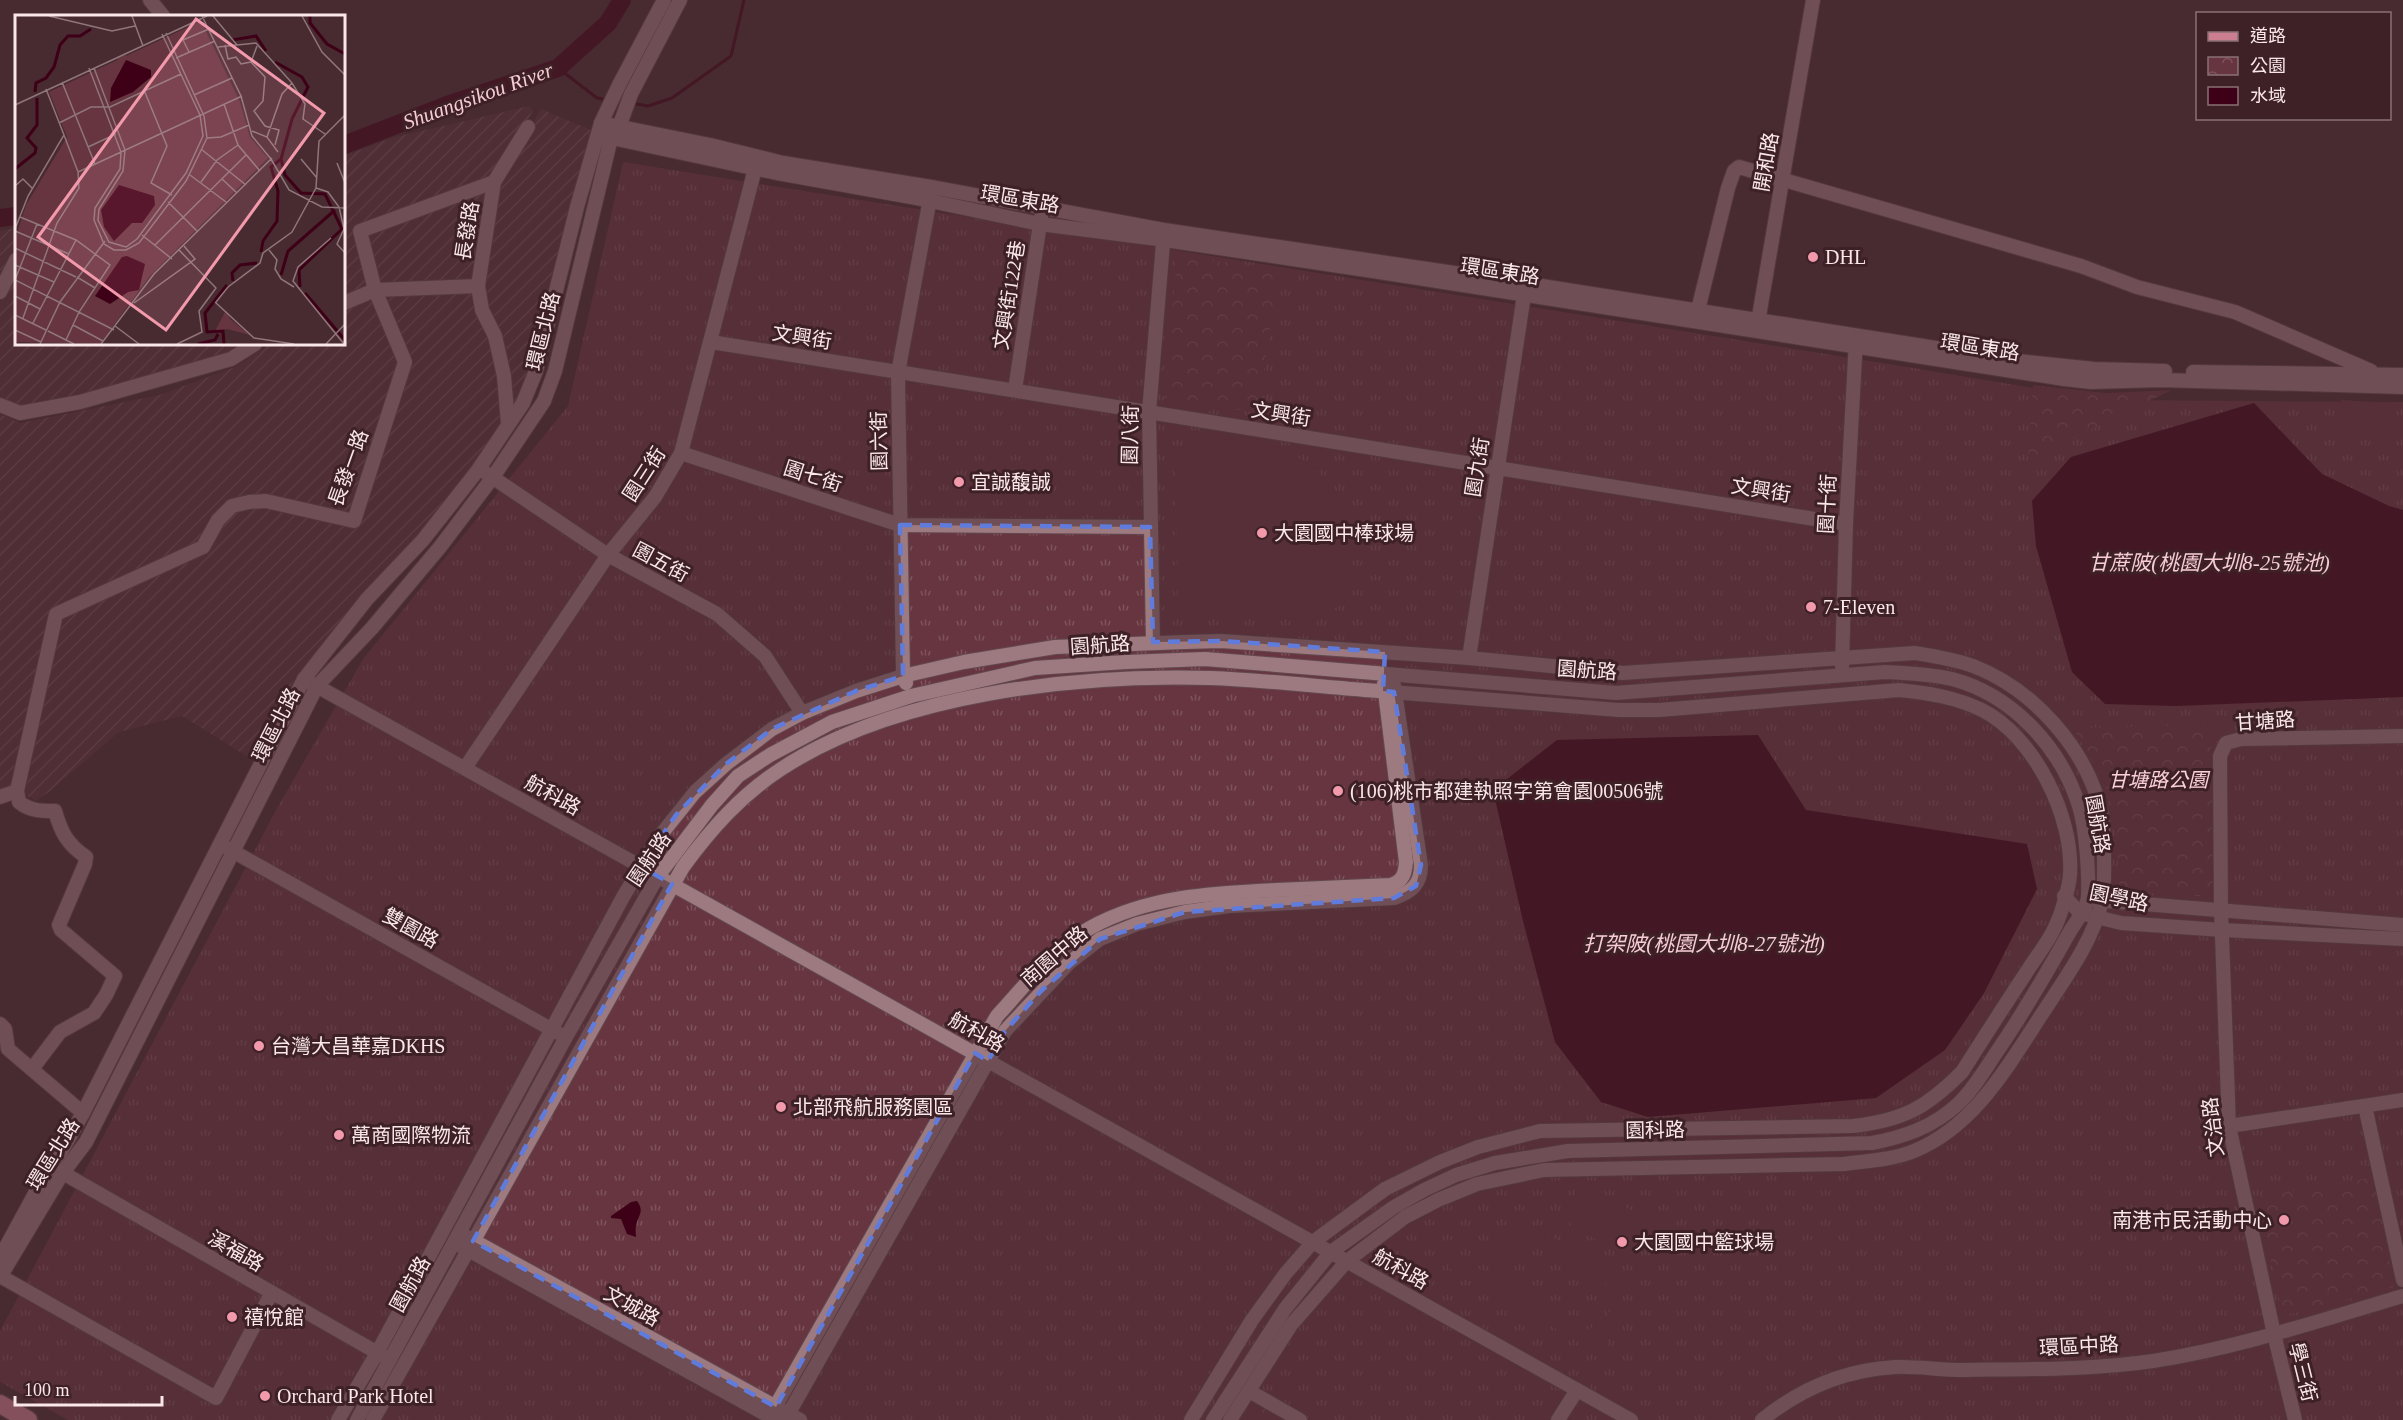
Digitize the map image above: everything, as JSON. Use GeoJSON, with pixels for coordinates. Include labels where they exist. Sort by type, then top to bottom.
{"type":"FeatureCollection","features":[{"type":"Feature","properties":{"kind":"main road"},"geometry":{"type":"LineString","coordinates":[[0,1404],[28,1420]]}},
{"type":"Feature","properties":{"kind":"street"},"geometry":{"type":"LineString","coordinates":[[150,0],[162,15]]}},
{"type":"Feature","properties":{"kind":"street"},"geometry":{"type":"LineString","coordinates":[[607,131],[612,100],[664,0]]}},
{"type":"Feature","properties":{"kind":"street"},"geometry":{"type":"LineString","coordinates":[[607,131],[628,103],[680,0]]}},
{"type":"Feature","properties":{"kind":"street","name":"開和路"},"geometry":{"type":"LineString","coordinates":[[1758,325],[1813,0]]}},
{"type":"Feature","properties":{"kind":"street","name":"長發路"},"geometry":{"type":"LineString","coordinates":[[345,303],[375,290],[478,286],[494,182],[528,127]]}},
{"type":"Feature","properties":{"kind":"street","name":"環區東路"},"geometry":{"type":"LineString","coordinates":[[607,131],[1040,224],[1164,235],[1526,289],[1856,341],[2091,382],[2161,380],[2403,387]]}},
{"type":"Feature","properties":{"kind":"street","name":"環區北路"},"geometry":{"type":"LineString","coordinates":[[0,1258],[50,1166],[61,1152],[83,1113],[304,679],[317,659],[367,599],[423,540],[478,470],[523,403],[536,371],[577,207],[607,131]]}},
{"type":"Feature","properties":{"kind":"street","name":"環區北路"},"geometry":{"type":"LineString","coordinates":[[0,1276],[62,1173],[86,1142],[317,686],[412,582],[493,477],[544,401],[551,381],[607,131]]}},
{"type":"Feature","properties":{"kind":"street","name":"環區東路"},"geometry":{"type":"LineString","coordinates":[[757,162],[783,163],[1042,206],[1164,235]]}},
{"type":"Feature","properties":{"kind":"street","name":"園三街"},"geometry":{"type":"LineString","coordinates":[[465,768],[608,555],[655,497],[681,453],[757,162]]}},
{"type":"Feature","properties":{"kind":"street"},"geometry":{"type":"LineString","coordinates":[[1698,310],[1734,171],[1739,167],[2081,266],[2137,287],[2235,312],[2378,375]]}},
{"type":"Feature","properties":{"kind":"street","name":"長發一路"},"geometry":{"type":"LineString","coordinates":[[17,791],[56,614],[203,547],[218,520],[232,506],[266,501],[354,521],[405,362],[375,290],[360,231],[494,182]]}},
{"type":"Feature","properties":{"kind":"street","name":"園六街"},"geometry":{"type":"LineString","coordinates":[[911,696],[903,676],[898,373],[931,202],[931,187]]}},
{"type":"Feature","properties":{"kind":"street","name":"文興街122巷"},"geometry":{"type":"LineString","coordinates":[[1015,390],[1042,206]]}},
{"type":"Feature","properties":{"kind":"street","name":"園八街"},"geometry":{"type":"LineString","coordinates":[[1153,642],[1149,412],[1164,235]]}},
{"type":"Feature","properties":{"kind":"street"},"geometry":{"type":"LineString","coordinates":[[0,292],[15,262]]}},
{"type":"Feature","properties":{"kind":"street"},"geometry":{"type":"LineString","coordinates":[[478,286],[483,310],[495,336],[504,376],[508,424]]}},
{"type":"Feature","properties":{"kind":"street","name":"環區東路"},"geometry":{"type":"LineString","coordinates":[[1526,289],[1698,310],[1758,325]]}},
{"type":"Feature","properties":{"kind":"street","name":"園九街"},"geometry":{"type":"LineString","coordinates":[[1469,658],[1526,289]]}},
{"type":"Feature","properties":{"kind":"street","name":"環區東路"},"geometry":{"type":"LineString","coordinates":[[1856,341],[2094,369],[2403,375]]}},
{"type":"Feature","properties":{"kind":"street","name":"園十街"},"geometry":{"type":"LineString","coordinates":[[1843,675],[1840,659],[1856,341]]}},
{"type":"Feature","properties":{"kind":"street","name":"文興街"},"geometry":{"type":"LineString","coordinates":[[711,342],[1846,524]]}},
{"type":"Feature","properties":{"kind":"street"},"geometry":{"type":"LineString","coordinates":[[0,405],[20,413],[81,402],[231,359],[253,345]]}},
{"type":"Feature","properties":{"kind":"street","name":"園七街"},"geometry":{"type":"LineString","coordinates":[[681,453],[900,525],[1150,526]]}},
{"type":"Feature","properties":{"kind":"street","name":"園五街"},"geometry":{"type":"LineString","coordinates":[[478,470],[493,477],[608,555],[717,614],[765,656],[802,713]]}},
{"type":"Feature","properties":{"kind":"street"},"geometry":{"type":"LineString","coordinates":[[338,1420],[377,1353],[551,1029],[659,837],[695,792],[747,746],[802,713],[856,691],[903,676],[964,662],[1055,647],[1221,641],[1469,658],[1623,673],[1915,653],[1946,658],[1973,666],[2009,685],[2051,720],[2079,759],[2101,812],[2104,875],[2095,900],[2097,917],[2085,946],[2019,1050],[1990,1089],[1954,1126],[1914,1151],[1890,1158],[1843,1164],[1544,1170],[1477,1184],[1405,1216],[1347,1261],[1291,1325],[1230,1420]]}},
{"type":"Feature","properties":{"kind":"street","name":"南園中路"},"geometry":{"type":"LineString","coordinates":[[774,1414],[997,1016],[1043,966],[1089,928],[1126,912],[1162,901],[1227,892],[1398,883],[1404,875],[1406,862],[1388,692],[1391,653]]}},
{"type":"Feature","properties":{"kind":"street","name":"園航路"},"geometry":{"type":"LineString","coordinates":[[357,1420],[566,1037],[658,876],[712,805],[738,776],[770,755],[832,722],[911,696],[1035,669],[1205,659],[1617,693],[1885,672],[1921,673],[1955,680],[1990,694],[2021,716],[2045,741],[2057,760],[2079,807],[2095,900]]}},
{"type":"Feature","properties":{"kind":"street"},"geometry":{"type":"LineString","coordinates":[[373,1420],[672,884],[720,819],[756,786],[806,754],[859,729],[959,700],[1023,689],[1124,679],[1212,678],[1619,710],[1659,710],[1899,690],[1932,693],[1983,711],[2008,728],[2027,749],[2044,774],[2058,805],[2066,831],[2070,875],[2055,927],[1962,1072],[1943,1091],[1921,1108],[1879,1123],[1854,1126],[1540,1131],[1478,1147],[1409,1176],[1385,1189],[1313,1242],[1286,1273],[1252,1320],[1191,1420]]}},
{"type":"Feature","properties":{"kind":"street","name":"航科路"},"geometry":{"type":"LineString","coordinates":[[304,679],[1631,1420]]}},
{"type":"Feature","properties":{"kind":"street","name":"南園中路"},"geometry":{"type":"LineString","coordinates":[[791,1418],[1005,1031],[1070,963],[1100,939],[1137,924],[1185,912],[1229,906],[1394,898],[1408,893],[1416,886],[1421,875],[1421,865],[1388,692]]}},
{"type":"Feature","properties":{"kind":"street","name":"甘塘路"},"geometry":{"type":"LineString","coordinates":[[2221,910],[2219,771],[2220,756],[2226,743],[2241,739],[2403,736]]}},
{"type":"Feature","properties":{"kind":"street"},"geometry":{"type":"LineString","coordinates":[[0,797],[17,791],[19,802],[24,806],[36,811],[55,811],[64,838],[72,848],[86,857],[59,925],[61,930],[115,976],[94,1013],[60,1032],[32,1069]]}},
{"type":"Feature","properties":{"kind":"street","name":"雙園路"},"geometry":{"type":"LineString","coordinates":[[221,844],[581,1045]]}},
{"type":"Feature","properties":{"kind":"street","name":"園學路"},"geometry":{"type":"LineString","coordinates":[[2064,896],[2403,925]]}},
{"type":"Feature","properties":{"kind":"street","name":"園學路"},"geometry":{"type":"LineString","coordinates":[[2064,896],[2080,913],[2121,923],[2403,939]]}},
{"type":"Feature","properties":{"kind":"street","name":"園科路"},"geometry":{"type":"LineString","coordinates":[[1213,1420],[1285,1309],[1331,1252],[1394,1207],[1456,1175],[1505,1161],[1568,1151],[1872,1143],[1921,1130],[1958,1105],[1974,1086],[2034,996],[2080,913],[2095,900]]}},
{"type":"Feature","properties":{"kind":"street","name":"文治路"},"geometry":{"type":"LineString","coordinates":[[2221,910],[2229,1126],[2274,1334]]}},
{"type":"Feature","properties":{"kind":"street"},"geometry":{"type":"LineString","coordinates":[[0,1024],[5,1029],[8,1048],[83,1113]]}},
{"type":"Feature","properties":{"kind":"street"},"geometry":{"type":"LineString","coordinates":[[2229,1126],[2403,1100]]}},
{"type":"Feature","properties":{"kind":"street"},"geometry":{"type":"LineString","coordinates":[[2365,1106],[2403,1280]]}},
{"type":"Feature","properties":{"kind":"street","name":"溪福路"},"geometry":{"type":"LineString","coordinates":[[50,1166],[403,1368]]}},
{"type":"Feature","properties":{"kind":"street","name":"文城路"},"geometry":{"type":"LineString","coordinates":[[443,1230],[774,1414],[791,1418]]}},
{"type":"Feature","properties":{"kind":"street"},"geometry":{"type":"LineString","coordinates":[[0,1276],[216,1398],[271,1294]]}},
{"type":"Feature","properties":{"kind":"street","name":"環區中路"},"geometry":{"type":"LineString","coordinates":[[1762,1420],[1799,1394],[1831,1379],[1868,1370],[1896,1367],[1961,1370],[2086,1366],[2152,1361],[2274,1334],[2403,1296]]}},
{"type":"Feature","properties":{"kind":"street","name":"學三街"},"geometry":{"type":"LineString","coordinates":[[2274,1334],[2295,1420]]}},
{"type":"Feature","properties":{"kind":"street"},"geometry":{"type":"LineString","coordinates":[[1558,1420],[1577,1390]]}},
{"type":"Feature","properties":{"kind":"street"},"geometry":{"type":"LineString","coordinates":[[1249,1391],[1300,1420]]}},
{"type":"Feature","properties":{"kind":"highlighted area"},"geometry":{"type":"Polygon","coordinates":[[[900,525],[1150,527],[1153,642],[1221,641],[1385,652],[1383,691],[1394,692],[1421,865],[1416,886],[1394,898],[1185,912],[1100,939],[1041,991],[1005,1031],[988,1061],[975,1053],[776,1407],[473,1241],[672,884],[641,867],[676,815],[726,764],[772,729],[856,691],[903,676],[900,525]]]}},
{"type":"Feature","properties":{"kind":"shaded area"},"geometry":{"type":"Polygon","coordinates":[[[529,106],[533,111],[492,180],[356,229],[372,288],[345,299],[345,156],[391,138],[529,106]]]}},
{"type":"Feature","properties":{"kind":"shaded area"},"geometry":{"type":"Polygon","coordinates":[[[541,109],[591,130],[533,366],[512,413],[480,285],[497,182],[541,109]]]}},
{"type":"Feature","properties":{"kind":"shaded area"},"geometry":{"type":"Polygon","coordinates":[[[491,185],[476,284],[377,290],[362,232],[491,185]]]}},
{"type":"Feature","properties":{"kind":"shaded area"},"geometry":{"type":"Polygon","coordinates":[[[15,228],[15,251],[0,282],[0,231],[15,228]]]}},
{"type":"Feature","properties":{"kind":"shaded area"},"geometry":{"type":"Polygon","coordinates":[[[15,273],[15,345],[244,345],[226,356],[87,395],[22,409],[0,400],[0,302],[15,273]]]}},
{"type":"Feature","properties":{"kind":"shaded area"},"geometry":{"type":"Polygon","coordinates":[[[476,288],[494,337],[504,424],[417,539],[351,611],[295,678],[253,760],[182,716],[119,732],[36,801],[25,795],[59,617],[202,553],[223,521],[236,510],[267,506],[355,526],[407,362],[379,291],[476,288]]]}},
{"type":"Feature","properties":{"kind":"shaded area"},"geometry":{"type":"Polygon","coordinates":[[[374,294],[400,362],[350,514],[233,500],[199,544],[51,613],[14,787],[0,791],[0,414],[20,423],[159,395],[235,367],[268,345],[345,345],[345,307],[374,294]]]}},
{"type":"Feature","properties":{"kind":"green space"},"geometry":{"type":"Polygon","coordinates":[[[623,162],[2106,400],[2403,402],[2403,1420],[68,1420],[0,1382],[0,1331],[277,808],[363,659],[568,406],[623,162]]]}},
{"type":"Feature","properties":{"kind":"green space"},"geometry":{"type":"Polygon","coordinates":[[[1177,257],[1278,268],[1258,413],[1165,398],[1177,257]]]}},
{"type":"Feature","properties":{"kind":"green space"},"geometry":{"type":"Polygon","coordinates":[[[2033,385],[2106,393],[2172,390],[2028,460],[2033,385]]]}},
{"type":"Feature","properties":{"kind":"green space"},"geometry":{"type":"Polygon","coordinates":[[[2341,400],[2394,403],[2393,441],[2342,438],[2341,400]]]}},
{"type":"Feature","properties":{"kind":"green space","name":"大園國中棒球場"},"geometry":{"type":"Polygon","coordinates":[[[1245,437],[1286,451],[1303,461],[1319,473],[1341,505],[1347,525],[1349,548],[1345,603],[1312,620],[1183,611],[1178,604],[1176,449],[1207,441],[1245,437]]]}},
{"type":"Feature","properties":{"kind":"green space","name":"甘塘路公園"},"geometry":{"type":"Polygon","coordinates":[[[2211,725],[2213,897],[2119,891],[2118,847],[2111,804],[2098,771],[2073,728],[2211,725]]]}},
{"type":"Feature","properties":{"kind":"green space"},"geometry":{"type":"Polygon","coordinates":[[[2375,1177],[2394,1287],[2283,1316],[2257,1197],[2375,1177]]]}},
{"type":"Feature","properties":{"kind":"green space","name":"大園國中籃球場"},"geometry":{"type":"Polygon","coordinates":[[[1582,1183],[1654,1223],[1632,1262],[1562,1218],[1582,1183]]]}},
{"type":"Feature","properties":{"kind":"green space"},"geometry":{"type":"Polygon","coordinates":[[[1534,1227],[1610,1269],[1623,1292],[1623,1312],[1616,1322],[1599,1336],[1609,1342],[1602,1355],[1448,1267],[1454,1255],[1494,1277],[1494,1255],[1499,1241],[1512,1232],[1534,1227]],[[1532,1239],[1516,1243],[1504,1256],[1507,1286],[1586,1330],[1602,1321],[1611,1309],[1612,1303],[1608,1287],[1602,1279],[1532,1239]]]}},
{"type":"Feature","properties":{"kind":"green space"},"geometry":{"type":"Polygon","coordinates":[[[1252,1398],[1290,1420],[1239,1420],[1252,1398]]]}},
{"type":"Feature","properties":{"kind":"water","name":"甘蔗陂(桃園大圳8-25號池)"},"geometry":{"type":"Polygon","coordinates":[[[2254,403],[2322,474],[2389,506],[2403,510],[2403,697],[2176,706],[2105,704],[2072,672],[2036,546],[2032,501],[2071,457],[2254,403]]]}},
{"type":"Feature","properties":{"kind":"water","name":"打架陂(桃園大圳8-27號池)"},"geometry":{"type":"Polygon","coordinates":[[[1758,735],[1806,810],[2027,844],[2037,889],[1984,993],[1945,1050],[1876,1098],[1648,1117],[1601,1102],[1555,1042],[1523,921],[1493,790],[1557,740],[1758,735]]]}},
{"type":"Feature","properties":{"kind":"water"},"geometry":{"type":"Polygon","coordinates":[[[637,1201],[641,1211],[636,1227],[636,1237],[627,1234],[621,1219],[611,1218],[611,1216],[631,1202],[637,1201]]]}},
{"type":"Feature","properties":{"kind":"waterway","name":"Shuangsikou River"},"geometry":{"type":"LineString","coordinates":[[345,145],[450,104],[558,68],[608,23],[622,0]]}},
{"type":"Feature","properties":{"kind":"waterway"},"geometry":{"type":"LineString","coordinates":[[631,103],[648,106],[672,98],[731,56],[744,0]]}},
{"type":"Feature","properties":{"kind":"waterway"},"geometry":{"type":"LineString","coordinates":[[558,68],[597,98],[607,100]]}},
{"type":"Feature","properties":{"kind":"waterway","name":"Shuangsikou River"},"geometry":{"type":"LineString","coordinates":[[0,218],[15,216]]}},
{"type":"Feature","properties":{"kind":"place","name":"DHL"},"geometry":{"type":"Point","coordinates":[1813,257]}},
{"type":"Feature","properties":{"kind":"place","name":"宜誠馥誠"},"geometry":{"type":"Point","coordinates":[959,482]}},
{"type":"Feature","properties":{"kind":"place","name":"大園國中棒球場"},"geometry":{"type":"Point","coordinates":[1262,533]}},
{"type":"Feature","properties":{"kind":"place","name":"7-Eleven"},"geometry":{"type":"Point","coordinates":[1811,607]}},
{"type":"Feature","properties":{"kind":"place","name":"(106)桃市都建執照字第會園00506號"},"geometry":{"type":"Point","coordinates":[1338,791]}},
{"type":"Feature","properties":{"kind":"place","name":"台灣大昌華嘉DKHS"},"geometry":{"type":"Point","coordinates":[259,1046]}},
{"type":"Feature","properties":{"kind":"place","name":"北部飛航服務園區"},"geometry":{"type":"Point","coordinates":[781,1107]}},
{"type":"Feature","properties":{"kind":"place","name":"萬商國際物流"},"geometry":{"type":"Point","coordinates":[339,1135]}},
{"type":"Feature","properties":{"kind":"place","name":"南港市民活動中心"},"geometry":{"type":"Point","coordinates":[2284,1220]}},
{"type":"Feature","properties":{"kind":"place","name":"大園國中籃球場"},"geometry":{"type":"Point","coordinates":[1622,1242]}},
{"type":"Feature","properties":{"kind":"place","name":"禧悅館"},"geometry":{"type":"Point","coordinates":[232,1317]}},
{"type":"Feature","properties":{"kind":"place","name":"Orchard Park Hotel"},"geometry":{"type":"Point","coordinates":[265,1396]}}]}
